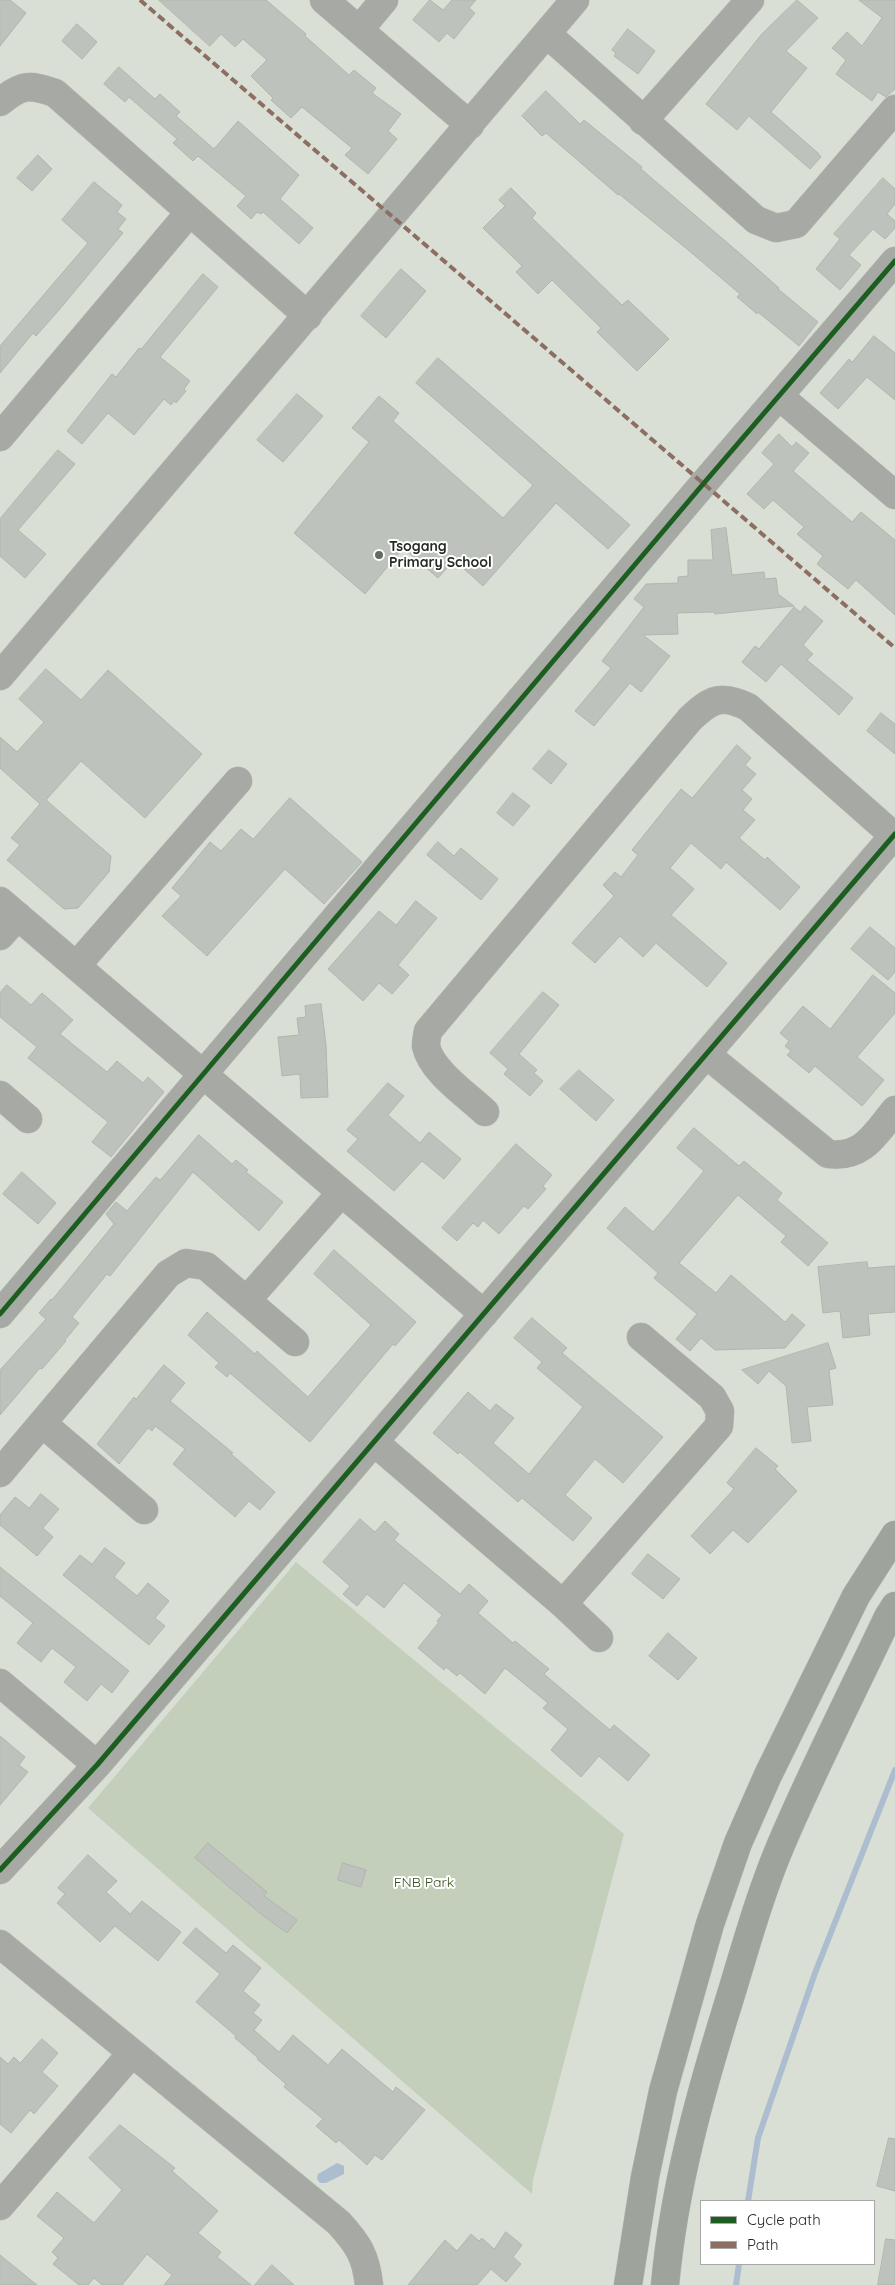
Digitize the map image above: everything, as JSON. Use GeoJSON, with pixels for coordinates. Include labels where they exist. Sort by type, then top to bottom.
{"type":"FeatureCollection","features":[{"type":"Feature","properties":{"kind":"main road"},"geometry":{"type":"LineString","coordinates":[[628,2285],[645,2177],[663,2090],[710,1924],[738,1843],[768,1775],[856,1596],[895,1535]]}},
{"type":"Feature","properties":{"kind":"main road"},"geometry":{"type":"LineString","coordinates":[[665,2285],[681,2182],[697,2104],[759,1901],[781,1846],[888,1617],[895,1606]]}},
{"type":"Feature","properties":{"kind":"street"},"geometry":{"type":"LineString","coordinates":[[324,0],[470,125]]}},
{"type":"Feature","properties":{"kind":"street"},"geometry":{"type":"LineString","coordinates":[[359,30],[384,0]]}},
{"type":"Feature","properties":{"kind":"street"},"geometry":{"type":"LineString","coordinates":[[0,676],[576,0]]}},
{"type":"Feature","properties":{"kind":"street"},"geometry":{"type":"LineString","coordinates":[[643,121],[750,0]]}},
{"type":"Feature","properties":{"kind":"street"},"geometry":{"type":"LineString","coordinates":[[547,34],[756,220],[776,228],[796,224],[895,109]]}},
{"type":"Feature","properties":{"kind":"street"},"geometry":{"type":"LineString","coordinates":[[0,102],[16,89],[36,86],[55,93],[189,214],[308,316]]}},
{"type":"Feature","properties":{"kind":"street"},"geometry":{"type":"LineString","coordinates":[[0,437],[189,214]]}},
{"type":"Feature","properties":{"kind":"street"},"geometry":{"type":"LineString","coordinates":[[0,1314],[895,261]]}},
{"type":"Feature","properties":{"kind":"street"},"geometry":{"type":"LineString","coordinates":[[779,396],[895,495]]}},
{"type":"Feature","properties":{"kind":"street"},"geometry":{"type":"LineString","coordinates":[[0,1870],[97,1765],[894,835],[748,707],[732,700],[718,699],[704,705],[690,719],[428,1031],[426,1043],[429,1056],[438,1068],[485,1112]]}},
{"type":"Feature","properties":{"kind":"street"},"geometry":{"type":"LineString","coordinates":[[76,966],[238,781]]}},
{"type":"Feature","properties":{"kind":"street"},"geometry":{"type":"LineString","coordinates":[[0,936],[9,908],[484,1314]]}},
{"type":"Feature","properties":{"kind":"street"},"geometry":{"type":"LineString","coordinates":[[707,1055],[828,1154],[841,1156],[854,1152],[867,1144],[895,1110]]}},
{"type":"Feature","properties":{"kind":"street"},"geometry":{"type":"LineString","coordinates":[[0,1095],[28,1119]]}},
{"type":"Feature","properties":{"kind":"street"},"geometry":{"type":"LineString","coordinates":[[247,1300],[341,1193]]}},
{"type":"Feature","properties":{"kind":"street"},"geometry":{"type":"LineString","coordinates":[[0,1473],[168,1274],[186,1263],[206,1266],[295,1342]]}},
{"type":"Feature","properties":{"kind":"street"},"geometry":{"type":"LineString","coordinates":[[563,1604],[719,1426],[720,1411],[712,1397],[641,1337]]}},
{"type":"Feature","properties":{"kind":"street"},"geometry":{"type":"LineString","coordinates":[[43,1424],[144,1510]]}},
{"type":"Feature","properties":{"kind":"street"},"geometry":{"type":"LineString","coordinates":[[374,1442],[563,1604],[599,1638]]}},
{"type":"Feature","properties":{"kind":"street"},"geometry":{"type":"LineString","coordinates":[[0,1682],[97,1765]]}},
{"type":"Feature","properties":{"kind":"street"},"geometry":{"type":"LineString","coordinates":[[0,1944],[131,2054],[339,2223],[358,2245],[367,2271],[369,2285]]}},
{"type":"Feature","properties":{"kind":"street"},"geometry":{"type":"LineString","coordinates":[[0,2206],[131,2054]]}},
{"type":"Feature","properties":{"kind":"green space","name":"FNB Park"},"geometry":{"type":"Polygon","coordinates":[[[296,1562],[624,1834],[533,2180],[532,2194],[88,1808],[296,1562]]]}},
{"type":"Feature","properties":{"kind":"water"},"geometry":{"type":"Polygon","coordinates":[[[337,2163],[344,2166],[344,2174],[326,2183],[320,2183],[317,2179],[318,2174],[337,2163]]]}},
{"type":"Feature","properties":{"kind":"building"},"geometry":{"type":"Polygon","coordinates":[[[0,0],[10,0],[26,13],[0,46],[0,0]]]}},
{"type":"Feature","properties":{"kind":"building"},"geometry":{"type":"Polygon","coordinates":[[[159,0],[266,0],[306,34],[305,36],[349,75],[354,70],[376,88],[372,93],[401,114],[388,131],[397,139],[368,174],[345,155],[352,148],[302,107],[291,118],[271,100],[273,98],[251,76],[267,60],[243,39],[235,47],[221,34],[210,46],[159,0]]]}},
{"type":"Feature","properties":{"kind":"building"},"geometry":{"type":"Polygon","coordinates":[[[430,0],[443,10],[452,0],[476,0],[469,8],[475,13],[454,39],[447,33],[439,42],[413,20],[430,0]]]}},
{"type":"Feature","properties":{"kind":"building"},"geometry":{"type":"Polygon","coordinates":[[[797,0],[818,18],[786,51],[807,68],[771,112],[821,157],[810,169],[749,116],[737,130],[706,104],[761,35],[797,0]]]}},
{"type":"Feature","properties":{"kind":"building"},"geometry":{"type":"Polygon","coordinates":[[[859,0],[895,0],[895,89],[886,97],[878,92],[872,101],[836,74],[846,60],[832,48],[847,32],[862,46],[882,18],[859,0]]]}},
{"type":"Feature","properties":{"kind":"building"},"geometry":{"type":"Polygon","coordinates":[[[77,24],[97,42],[82,59],[62,41],[77,24]]]}},
{"type":"Feature","properties":{"kind":"building"},"geometry":{"type":"Polygon","coordinates":[[[628,29],[655,51],[638,74],[614,56],[616,53],[612,50],[628,29]]]}},
{"type":"Feature","properties":{"kind":"building"},"geometry":{"type":"Polygon","coordinates":[[[119,67],[155,99],[160,94],[180,112],[176,116],[214,149],[238,121],[299,175],[280,199],[313,228],[299,244],[263,212],[261,214],[257,212],[251,219],[237,206],[246,196],[198,156],[193,161],[173,143],[177,139],[129,97],[125,102],[104,84],[119,67]]]}},
{"type":"Feature","properties":{"kind":"building"},"geometry":{"type":"Polygon","coordinates":[[[546,91],[580,124],[584,120],[642,167],[641,169],[818,322],[799,346],[737,297],[740,294],[687,249],[618,195],[546,133],[542,136],[522,116],[546,91]]]}},
{"type":"Feature","properties":{"kind":"building"},"geometry":{"type":"Polygon","coordinates":[[[38,155],[52,169],[32,191],[17,178],[38,155]]]}},
{"type":"Feature","properties":{"kind":"building"},"geometry":{"type":"Polygon","coordinates":[[[883,178],[895,189],[895,204],[887,214],[895,221],[895,228],[885,239],[873,229],[849,255],[861,265],[840,290],[816,269],[840,239],[834,234],[883,178]]]}},
{"type":"Feature","properties":{"kind":"building"},"geometry":{"type":"Polygon","coordinates":[[[94,182],[122,205],[117,212],[126,219],[118,229],[123,233],[59,310],[36,336],[33,333],[0,373],[0,346],[88,243],[62,220],[94,182]]]}},
{"type":"Feature","properties":{"kind":"building"},"geometry":{"type":"Polygon","coordinates":[[[511,188],[536,213],[532,218],[622,305],[628,300],[669,339],[637,371],[597,332],[601,328],[552,280],[538,294],[516,272],[522,266],[483,228],[505,206],[499,200],[511,188]]]}},
{"type":"Feature","properties":{"kind":"building"},"geometry":{"type":"Polygon","coordinates":[[[401,269],[426,291],[386,338],[361,316],[401,269]]]}},
{"type":"Feature","properties":{"kind":"building"},"geometry":{"type":"Polygon","coordinates":[[[203,274],[218,287],[160,357],[190,381],[184,389],[186,391],[176,403],[174,401],[171,405],[164,399],[134,435],[108,413],[82,444],[67,431],[112,374],[116,377],[203,274]]]}},
{"type":"Feature","properties":{"kind":"building"},"geometry":{"type":"Polygon","coordinates":[[[874,336],[895,353],[895,400],[867,377],[838,409],[820,393],[849,359],[852,362],[874,336]]]}},
{"type":"Feature","properties":{"kind":"building"},"geometry":{"type":"Polygon","coordinates":[[[438,358],[630,525],[608,549],[556,503],[483,586],[454,560],[438,578],[403,548],[365,594],[294,533],[369,442],[352,428],[379,396],[399,413],[393,421],[503,518],[533,485],[416,383],[438,358]]]}},
{"type":"Feature","properties":{"kind":"building"},"geometry":{"type":"Polygon","coordinates":[[[297,394],[323,416],[283,462],[257,440],[297,394]]]}},
{"type":"Feature","properties":{"kind":"building"},"geometry":{"type":"Polygon","coordinates":[[[779,434],[792,447],[796,442],[809,453],[793,471],[852,522],[861,512],[895,540],[895,615],[856,580],[848,589],[817,564],[823,556],[797,534],[804,527],[773,500],[764,509],[747,494],[774,464],[762,453],[779,434]]]}},
{"type":"Feature","properties":{"kind":"building"},"geometry":{"type":"Polygon","coordinates":[[[58,450],[75,464],[18,530],[46,554],[25,578],[0,556],[0,519],[58,450]]]}},
{"type":"Feature","properties":{"kind":"building"},"geometry":{"type":"Polygon","coordinates":[[[726,528],[732,575],[764,572],[765,579],[776,578],[778,594],[794,606],[715,614],[714,612],[677,613],[678,634],[643,635],[670,656],[641,692],[630,683],[594,726],[575,711],[611,668],[602,661],[644,607],[634,599],[646,584],[678,583],[678,577],[688,576],[688,560],[713,560],[711,530],[726,528]]]}},
{"type":"Feature","properties":{"kind":"building"},"geometry":{"type":"Polygon","coordinates":[[[805,606],[823,621],[803,645],[813,654],[807,660],[853,698],[839,715],[781,664],[766,682],[742,662],[755,646],[759,649],[794,607],[800,612],[805,606]]]}},
{"type":"Feature","properties":{"kind":"building"},"geometry":{"type":"Polygon","coordinates":[[[46,669],[81,700],[108,670],[202,754],[145,818],[81,761],[46,800],[111,856],[109,872],[78,908],[64,909],[7,860],[20,845],[11,838],[40,804],[0,768],[0,737],[17,752],[44,722],[19,699],[46,669]]]}},
{"type":"Feature","properties":{"kind":"building"},"geometry":{"type":"Polygon","coordinates":[[[881,713],[895,724],[895,754],[867,731],[881,713]]]}},
{"type":"Feature","properties":{"kind":"building"},"geometry":{"type":"Polygon","coordinates":[[[737,745],[751,758],[745,765],[756,774],[742,790],[752,799],[743,810],[755,820],[739,838],[765,860],[767,857],[800,887],[780,910],[726,862],[721,869],[691,843],[670,868],[694,889],[671,915],[727,963],[707,987],[656,943],[643,957],[620,936],[595,963],[572,943],[614,896],[603,885],[615,872],[621,877],[638,855],[632,850],[681,789],[692,798],[737,745]]]}},
{"type":"Feature","properties":{"kind":"building"},"geometry":{"type":"Polygon","coordinates":[[[549,750],[567,764],[551,784],[533,769],[549,750]]]}},
{"type":"Feature","properties":{"kind":"building"},"geometry":{"type":"Polygon","coordinates":[[[513,793],[530,806],[513,826],[497,813],[513,793]]]}},
{"type":"Feature","properties":{"kind":"building"},"geometry":{"type":"Polygon","coordinates":[[[290,798],[362,862],[324,904],[285,869],[207,956],[162,916],[181,896],[172,888],[210,842],[221,851],[241,829],[253,839],[290,798]]]}},
{"type":"Feature","properties":{"kind":"building"},"geometry":{"type":"Polygon","coordinates":[[[438,842],[454,856],[461,848],[498,879],[481,900],[427,855],[438,842]]]}},
{"type":"Feature","properties":{"kind":"building"},"geometry":{"type":"Polygon","coordinates":[[[416,901],[437,918],[398,965],[409,975],[392,994],[379,983],[363,1001],[328,969],[379,911],[396,925],[416,901]]]}},
{"type":"Feature","properties":{"kind":"building"},"geometry":{"type":"Polygon","coordinates":[[[870,927],[895,948],[895,972],[888,980],[851,949],[870,927]]]}},
{"type":"Feature","properties":{"kind":"building"},"geometry":{"type":"Polygon","coordinates":[[[873,975],[895,993],[895,1013],[857,1057],[884,1080],[862,1106],[815,1066],[809,1073],[787,1055],[791,1051],[785,1046],[789,1041],[780,1033],[803,1006],[830,1029],[873,975]]]}},
{"type":"Feature","properties":{"kind":"building"},"geometry":{"type":"Polygon","coordinates":[[[7,985],[31,1005],[42,993],[73,1020],[60,1034],[107,1072],[117,1061],[143,1083],[148,1077],[164,1092],[111,1157],[92,1142],[108,1122],[28,1058],[37,1047],[0,1017],[0,993],[7,985]]]}},
{"type":"Feature","properties":{"kind":"building"},"geometry":{"type":"Polygon","coordinates":[[[543,992],[559,1005],[519,1054],[537,1070],[534,1073],[543,1081],[530,1096],[504,1074],[508,1069],[490,1053],[543,992]]]}},
{"type":"Feature","properties":{"kind":"building"},"geometry":{"type":"Polygon","coordinates":[[[321,1004],[326,1045],[328,1097],[301,1098],[300,1074],[282,1076],[278,1037],[299,1035],[297,1018],[306,1017],[305,1006],[321,1004]]]}},
{"type":"Feature","properties":{"kind":"building"},"geometry":{"type":"Polygon","coordinates":[[[579,1070],[614,1100],[596,1121],[560,1089],[579,1070]]]}},
{"type":"Feature","properties":{"kind":"building"},"geometry":{"type":"Polygon","coordinates":[[[388,1083],[404,1096],[388,1115],[420,1143],[429,1132],[461,1159],[444,1179],[422,1161],[394,1191],[347,1151],[358,1139],[347,1130],[388,1083]]]}},
{"type":"Feature","properties":{"kind":"building"},"geometry":{"type":"Polygon","coordinates":[[[694,1128],[739,1166],[744,1161],[782,1193],[777,1200],[828,1243],[808,1266],[781,1242],[786,1236],[738,1195],[679,1263],[716,1293],[731,1275],[785,1322],[792,1314],[805,1325],[785,1348],[715,1350],[701,1338],[690,1351],[676,1339],[697,1314],[654,1278],[658,1273],[607,1228],[625,1207],[653,1232],[704,1171],[677,1148],[694,1128]]]}},
{"type":"Feature","properties":{"kind":"building"},"geometry":{"type":"Polygon","coordinates":[[[199,1135],[232,1164],[236,1160],[248,1170],[246,1172],[283,1202],[259,1231],[193,1172],[110,1276],[107,1274],[72,1317],[79,1323],[66,1341],[0,1415],[0,1370],[46,1319],[39,1313],[52,1300],[114,1224],[106,1214],[116,1202],[127,1211],[156,1177],[160,1180],[199,1135]]]}},
{"type":"Feature","properties":{"kind":"building"},"geometry":{"type":"Polygon","coordinates":[[[516,1144],[552,1175],[543,1186],[546,1189],[528,1209],[524,1206],[499,1234],[483,1220],[478,1227],[473,1223],[457,1241],[442,1228],[516,1144]]]}},
{"type":"Feature","properties":{"kind":"building"},"geometry":{"type":"Polygon","coordinates":[[[22,1172],[56,1203],[38,1224],[3,1194],[22,1172]]]}},
{"type":"Feature","properties":{"kind":"building"},"geometry":{"type":"Polygon","coordinates":[[[334,1250],[416,1322],[395,1346],[393,1344],[310,1442],[230,1373],[227,1377],[215,1367],[219,1363],[188,1335],[207,1312],[255,1354],[257,1351],[308,1397],[371,1325],[314,1274],[334,1250]]]}},
{"type":"Feature","properties":{"kind":"building"},"geometry":{"type":"Polygon","coordinates":[[[867,1262],[868,1268],[895,1266],[895,1312],[868,1314],[870,1335],[843,1338],[840,1311],[823,1313],[818,1267],[867,1262]]]}},
{"type":"Feature","properties":{"kind":"building"},"geometry":{"type":"Polygon","coordinates":[[[532,1318],[567,1348],[562,1353],[663,1437],[623,1483],[595,1459],[565,1495],[592,1518],[573,1541],[522,1498],[518,1502],[460,1452],[458,1454],[433,1433],[468,1392],[490,1411],[496,1404],[514,1418],[493,1443],[529,1474],[583,1407],[537,1368],[542,1362],[514,1338],[532,1318]]]}},
{"type":"Feature","properties":{"kind":"building"},"geometry":{"type":"Polygon","coordinates":[[[828,1343],[836,1368],[829,1370],[833,1405],[807,1407],[811,1441],[792,1443],[786,1386],[769,1371],[758,1384],[742,1370],[828,1343]]]}},
{"type":"Feature","properties":{"kind":"building"},"geometry":{"type":"Polygon","coordinates":[[[164,1365],[185,1383],[170,1401],[233,1453],[231,1454],[275,1492],[260,1510],[249,1501],[235,1517],[173,1464],[185,1449],[155,1426],[152,1431],[148,1428],[119,1464],[97,1444],[134,1397],[136,1399],[164,1365]]]}},
{"type":"Feature","properties":{"kind":"building"},"geometry":{"type":"Polygon","coordinates":[[[756,1448],[778,1466],[775,1469],[797,1491],[748,1543],[733,1530],[710,1554],[691,1536],[734,1489],[727,1483],[756,1448]]]}},
{"type":"Feature","properties":{"kind":"building"},"geometry":{"type":"Polygon","coordinates":[[[41,1494],[59,1509],[43,1528],[53,1537],[37,1556],[0,1525],[0,1515],[15,1497],[29,1508],[41,1494]]]}},
{"type":"Feature","properties":{"kind":"building"},"geometry":{"type":"Polygon","coordinates":[[[360,1519],[375,1532],[385,1521],[399,1534],[394,1540],[460,1594],[469,1584],[488,1601],[478,1613],[513,1643],[515,1641],[549,1669],[544,1674],[610,1730],[614,1725],[650,1755],[628,1781],[599,1756],[581,1777],[551,1750],[568,1729],[543,1708],[548,1703],[505,1668],[485,1694],[460,1673],[457,1676],[446,1667],[444,1670],[418,1648],[439,1622],[437,1621],[442,1615],[404,1583],[384,1608],[367,1594],[357,1606],[343,1594],[350,1586],[323,1562],[360,1519]]]}},
{"type":"Feature","properties":{"kind":"building"},"geometry":{"type":"Polygon","coordinates":[[[105,1548],[125,1563],[114,1577],[137,1596],[148,1583],[169,1601],[155,1618],[165,1626],[149,1645],[63,1575],[80,1555],[92,1564],[105,1548]]]}},
{"type":"Feature","properties":{"kind":"building"},"geometry":{"type":"Polygon","coordinates":[[[648,1554],[680,1579],[663,1599],[632,1574],[648,1554]]]}},
{"type":"Feature","properties":{"kind":"building"},"geometry":{"type":"Polygon","coordinates":[[[0,1567],[129,1671],[112,1693],[101,1684],[87,1701],[64,1682],[76,1667],[52,1648],[41,1662],[17,1643],[33,1623],[0,1596],[0,1567]]]}},
{"type":"Feature","properties":{"kind":"building"},"geometry":{"type":"Polygon","coordinates":[[[668,1633],[697,1658],[678,1680],[649,1656],[668,1633]]]}},
{"type":"Feature","properties":{"kind":"building"},"geometry":{"type":"Polygon","coordinates":[[[0,1736],[25,1757],[19,1765],[28,1772],[0,1805],[0,1736]]]}},
{"type":"Feature","properties":{"kind":"building"},"geometry":{"type":"Polygon","coordinates":[[[208,1843],[267,1892],[264,1896],[297,1920],[287,1933],[261,1914],[195,1858],[208,1843]]]}},
{"type":"Feature","properties":{"kind":"building"},"geometry":{"type":"Polygon","coordinates":[[[88,1855],[117,1881],[106,1892],[130,1914],[142,1901],[181,1932],[158,1961],[115,1926],[100,1942],[57,1903],[65,1894],[58,1888],[88,1855]]]}},
{"type":"Feature","properties":{"kind":"building"},"geometry":{"type":"Polygon","coordinates":[[[343,1863],[366,1870],[361,1887],[338,1880],[343,1863]]]}},
{"type":"Feature","properties":{"kind":"building"},"geometry":{"type":"Polygon","coordinates":[[[196,1928],[226,1953],[233,1945],[261,1968],[243,1991],[260,2005],[253,2013],[262,2020],[254,2030],[279,2052],[293,2035],[328,2065],[342,2049],[393,2092],[396,2087],[425,2110],[382,2160],[375,2155],[367,2165],[339,2140],[336,2143],[316,2126],[323,2119],[284,2087],[286,2084],[235,2038],[236,2036],[196,2002],[220,1974],[183,1943],[196,1928]]]}},
{"type":"Feature","properties":{"kind":"building"},"geometry":{"type":"Polygon","coordinates":[[[42,2039],[58,2053],[42,2072],[58,2086],[34,2114],[30,2110],[11,2133],[0,2124],[0,2057],[8,2064],[14,2057],[20,2063],[42,2039]]]}},
{"type":"Feature","properties":{"kind":"building"},"geometry":{"type":"Polygon","coordinates":[[[120,2125],[175,2168],[172,2171],[218,2211],[198,2233],[221,2252],[217,2257],[251,2285],[164,2285],[172,2275],[147,2254],[122,2285],[102,2285],[94,2278],[88,2285],[79,2285],[53,2264],[58,2258],[52,2252],[64,2238],[37,2216],[57,2192],[94,2223],[122,2190],[89,2158],[120,2125]]]}},
{"type":"Feature","properties":{"kind":"building"},"geometry":{"type":"Polygon","coordinates":[[[889,2138],[895,2139],[895,2191],[877,2186],[889,2138]]]}},
{"type":"Feature","properties":{"kind":"building"},"geometry":{"type":"Polygon","coordinates":[[[506,2232],[522,2245],[513,2257],[521,2264],[506,2282],[491,2269],[477,2285],[408,2285],[445,2240],[457,2251],[471,2234],[479,2241],[482,2238],[494,2249],[506,2232]]]}},
{"type":"Feature","properties":{"kind":"building"},"geometry":{"type":"Polygon","coordinates":[[[886,2239],[895,2240],[895,2285],[878,2285],[886,2239]]]}},
{"type":"Feature","properties":{"kind":"building"},"geometry":{"type":"Polygon","coordinates":[[[0,2255],[37,2285],[0,2285],[0,2255]]]}},
{"type":"Feature","properties":{"kind":"building"},"geometry":{"type":"Polygon","coordinates":[[[272,2265],[294,2285],[255,2285],[272,2265]]]}},
{"type":"Feature","properties":{"kind":"waterway"},"geometry":{"type":"LineString","coordinates":[[748,2200],[758,2138],[815,1973],[895,1770]]}},
{"type":"Feature","properties":{"kind":"waterway"},"geometry":{"type":"LineString","coordinates":[[736,2285],[739,2265]]}},
{"type":"Feature","properties":{"kind":"marked path"},"geometry":{"type":"LineString","coordinates":[[140,0],[895,648]]}},
{"type":"Feature","properties":{"kind":"cycle path"},"geometry":{"type":"LineString","coordinates":[[0,1314],[704,483],[895,261]]}},
{"type":"Feature","properties":{"kind":"cycle path"},"geometry":{"type":"LineString","coordinates":[[0,1870],[97,1765],[895,834]]}},
{"type":"Feature","properties":{"kind":"place","name":"Tsogang Primary School"},"geometry":{"type":"Point","coordinates":[379,555]}}]}
